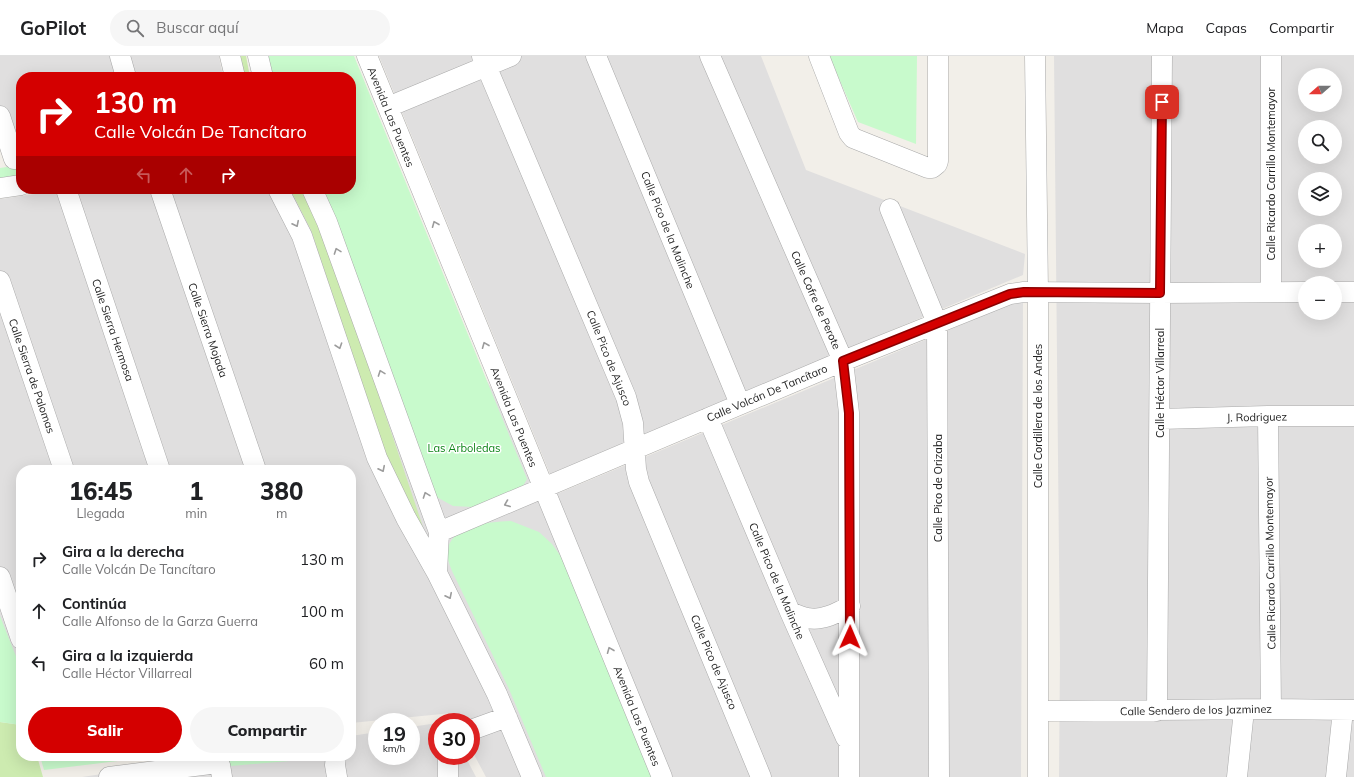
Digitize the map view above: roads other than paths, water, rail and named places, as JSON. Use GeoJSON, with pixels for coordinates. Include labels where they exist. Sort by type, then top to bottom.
{"type":"FeatureCollection","features":[{"type":"Feature","properties":{"kind":"street"},"geometry":{"type":"LineString","coordinates":[[120,56],[125,72]]}},
{"type":"Feature","properties":{"kind":"street"},"geometry":{"type":"LineString","coordinates":[[230,56],[233,72]]}},
{"type":"Feature","properties":{"kind":"street"},"geometry":{"type":"LineString","coordinates":[[258,56],[262,72]]}},
{"type":"Feature","properties":{"kind":"street","name":"Avenida Las Puentes"},"geometry":{"type":"LineString","coordinates":[[366,56],[662,777]]}},
{"type":"Feature","properties":{"kind":"street"},"geometry":{"type":"LineString","coordinates":[[388,107],[484,61],[511,56]]}},
{"type":"Feature","properties":{"kind":"street","name":"Calle Pico de la Malinche"},"geometry":{"type":"LineString","coordinates":[[596,56],[740,404]]}},
{"type":"Feature","properties":{"kind":"street","name":"Calle Cofre de Perote"},"geometry":{"type":"LineString","coordinates":[[710,56],[843,361],[849,413],[850,777]]}},
{"type":"Feature","properties":{"kind":"street"},"geometry":{"type":"LineString","coordinates":[[818,56],[849,133],[853,138],[928,168],[932,168],[938,161],[938,56]]}},
{"type":"Feature","properties":{"kind":"street","name":"Calle Cordillera de los Andes"},"geometry":{"type":"LineString","coordinates":[[1035,56],[1038,292],[1038,777]]}},
{"type":"Feature","properties":{"kind":"street","name":"Calle Héctor Villarreal"},"geometry":{"type":"LineString","coordinates":[[1157,711],[1162,56]]}},
{"type":"Feature","properties":{"kind":"street","name":"Calle Ricardo Carrillo Montemayor"},"geometry":{"type":"LineString","coordinates":[[1271,56],[1271,292]]}},
{"type":"Feature","properties":{"kind":"street","name":"Calle Pico de Ajusco"},"geometry":{"type":"LineString","coordinates":[[484,61],[626,397],[633,423],[637,475],[761,777]]}},
{"type":"Feature","properties":{"kind":"street"},"geometry":{"type":"LineString","coordinates":[[0,116],[12,160]]}},
{"type":"Feature","properties":{"kind":"street"},"geometry":{"type":"LineString","coordinates":[[0,188],[16,186]]}},
{"type":"Feature","properties":{"kind":"street","name":"Calle Sierra Hermosa"},"geometry":{"type":"LineString","coordinates":[[68,194],[158,465]]}},
{"type":"Feature","properties":{"kind":"street","name":"Calle Sierra Mojada"},"geometry":{"type":"LineString","coordinates":[[162,194],[254,465]]}},
{"type":"Feature","properties":{"kind":"street"},"geometry":{"type":"LineString","coordinates":[[281,194],[302,236],[377,458],[406,518],[437,573],[497,694],[532,777]]}},
{"type":"Feature","properties":{"kind":"street"},"geometry":{"type":"LineString","coordinates":[[314,194],[327,222],[439,532],[437,573]]}},
{"type":"Feature","properties":{"kind":"street","name":"Calle Pico de Orizaba"},"geometry":{"type":"LineString","coordinates":[[890,209],[937,323],[939,777]]}},
{"type":"Feature","properties":{"kind":"street","name":"Calle Sierra de Palomas"},"geometry":{"type":"LineString","coordinates":[[0,281],[62,465]]}},
{"type":"Feature","properties":{"kind":"street","name":"Calle Volcán De Tancítaro"},"geometry":{"type":"LineString","coordinates":[[439,532],[843,361],[1010,294],[1024,292],[1298,292]]}},
{"type":"Feature","properties":{"kind":"street"},"geometry":{"type":"LineString","coordinates":[[1342,292],[1354,292]]}},
{"type":"Feature","properties":{"kind":"street","name":"Calle Ricardo Carrillo Montemayor"},"geometry":{"type":"LineString","coordinates":[[1268,416],[1271,709]]}},
{"type":"Feature","properties":{"kind":"street","name":"J. Rodriguez"},"geometry":{"type":"LineString","coordinates":[[1160,419],[1268,416],[1354,416]]}},
{"type":"Feature","properties":{"kind":"street","name":"Calle Pico de la Malinche"},"geometry":{"type":"LineString","coordinates":[[708,418],[790,612],[849,744]]}},
{"type":"Feature","properties":{"kind":"street"},"geometry":{"type":"LineString","coordinates":[[0,577],[16,624]]}},
{"type":"Feature","properties":{"kind":"street"},"geometry":{"type":"LineString","coordinates":[[790,612],[809,618],[821,618],[834,614],[850,606]]}},
{"type":"Feature","properties":{"kind":"street","name":"Calle Sendero de los Jazminez"},"geometry":{"type":"LineString","coordinates":[[1038,711],[1271,709],[1348,710]]}},
{"type":"Feature","properties":{"kind":"street"},"geometry":{"type":"LineString","coordinates":[[1237,777],[1244,710]]}},
{"type":"Feature","properties":{"kind":"street"},"geometry":{"type":"LineString","coordinates":[[1336,777],[1348,710]]}},
{"type":"Feature","properties":{"kind":"street"},"geometry":{"type":"LineString","coordinates":[[480,727],[507,717]]}},
{"type":"Feature","properties":{"kind":"street"},"geometry":{"type":"LineString","coordinates":[[335,761],[336,777]]}},
{"type":"Feature","properties":{"kind":"street"},"geometry":{"type":"LineString","coordinates":[[448,765],[448,777]]}},
{"type":"Feature","properties":{"kind":"street"},"geometry":{"type":"LineString","coordinates":[[109,777],[221,770]]}},
{"type":"Feature","properties":{"kind":"park label","name":"Las Arboledas"},"geometry":{"type":"Point","coordinates":[464,448]}}]}
